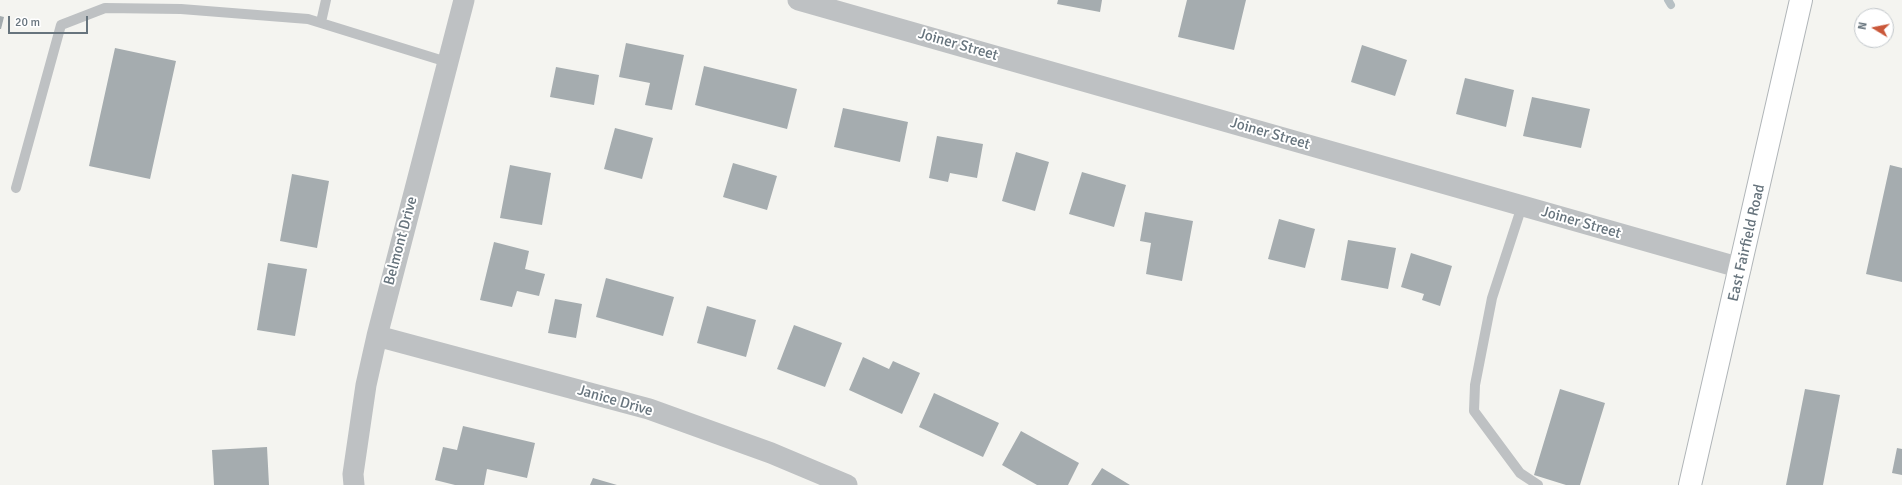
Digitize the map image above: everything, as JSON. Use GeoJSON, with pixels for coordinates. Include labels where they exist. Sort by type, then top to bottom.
{"type":"FeatureCollection","features":[{"type":"Feature","properties":{"kind":"main road","name":"East Fairfield Road"},"geometry":{"type":"LineString","coordinates":[[1690,485],[1741,268],[1801,0]]}},
{"type":"Feature","properties":{"kind":"street","name":"Belmont Drive"},"geometry":{"type":"LineString","coordinates":[[354,485],[353,474],[366,385],[377,336],[464,0]]}},
{"type":"Feature","properties":{"kind":"street","name":"Joiner Street"},"geometry":{"type":"LineString","coordinates":[[798,0],[1741,268]]}},
{"type":"Feature","properties":{"kind":"street","name":"Janice Drive"},"geometry":{"type":"LineString","coordinates":[[377,336],[649,409],[772,453],[847,485]]}},
{"type":"Feature","properties":{"kind":"lane"},"geometry":{"type":"LineString","coordinates":[[321,22],[326,0]]}},
{"type":"Feature","properties":{"kind":"lane"},"geometry":{"type":"LineString","coordinates":[[16,188],[61,25],[105,8],[181,9],[308,19],[447,62]]}},
{"type":"Feature","properties":{"kind":"lane"},"geometry":{"type":"LineString","coordinates":[[1522,206],[1492,298],[1475,385],[1474,411],[1520,473],[1538,485]]}},
{"type":"Feature","properties":{"kind":"building"},"geometry":{"type":"Polygon","coordinates":[[[1058,0],[1102,0],[1100,12],[1057,4],[1058,0]]]}},
{"type":"Feature","properties":{"kind":"building"},"geometry":{"type":"Polygon","coordinates":[[[1187,0],[1246,0],[1234,50],[1178,37],[1187,0]]]}},
{"type":"Feature","properties":{"kind":"building"},"geometry":{"type":"Polygon","coordinates":[[[0,16],[4,17],[1,29],[0,29],[0,16]]]}},
{"type":"Feature","properties":{"kind":"building"},"geometry":{"type":"Polygon","coordinates":[[[626,43],[684,55],[672,110],[645,105],[650,83],[619,77],[626,43]]]}},
{"type":"Feature","properties":{"kind":"building"},"geometry":{"type":"Polygon","coordinates":[[[1362,45],[1407,60],[1395,96],[1351,82],[1362,45]]]}},
{"type":"Feature","properties":{"kind":"building"},"geometry":{"type":"Polygon","coordinates":[[[115,48],[176,61],[150,179],[89,166],[115,48]]]}},
{"type":"Feature","properties":{"kind":"building"},"geometry":{"type":"Polygon","coordinates":[[[704,66],[797,89],[787,129],[695,105],[704,66]]]}},
{"type":"Feature","properties":{"kind":"building"},"geometry":{"type":"Polygon","coordinates":[[[556,67],[599,75],[594,105],[550,97],[556,67]]]}},
{"type":"Feature","properties":{"kind":"building"},"geometry":{"type":"Polygon","coordinates":[[[1465,78],[1514,90],[1506,127],[1456,114],[1465,78]]]}},
{"type":"Feature","properties":{"kind":"building"},"geometry":{"type":"Polygon","coordinates":[[[1532,97],[1590,109],[1581,148],[1523,136],[1532,97]]]}},
{"type":"Feature","properties":{"kind":"building"},"geometry":{"type":"Polygon","coordinates":[[[843,108],[908,122],[900,162],[834,147],[843,108]]]}},
{"type":"Feature","properties":{"kind":"building"},"geometry":{"type":"Polygon","coordinates":[[[615,128],[653,138],[642,179],[604,169],[615,128]]]}},
{"type":"Feature","properties":{"kind":"building"},"geometry":{"type":"Polygon","coordinates":[[[937,136],[983,144],[977,178],[950,173],[948,182],[929,178],[937,136]]]}},
{"type":"Feature","properties":{"kind":"building"},"geometry":{"type":"Polygon","coordinates":[[[1016,152],[1049,162],[1035,211],[1002,201],[1016,152]]]}},
{"type":"Feature","properties":{"kind":"building"},"geometry":{"type":"Polygon","coordinates":[[[733,163],[777,176],[767,210],[723,197],[733,163]]]}},
{"type":"Feature","properties":{"kind":"building"},"geometry":{"type":"Polygon","coordinates":[[[510,165],[551,173],[542,225],[500,218],[510,165]]]}},
{"type":"Feature","properties":{"kind":"building"},"geometry":{"type":"Polygon","coordinates":[[[1890,165],[1902,168],[1902,282],[1866,274],[1890,165]]]}},
{"type":"Feature","properties":{"kind":"building"},"geometry":{"type":"Polygon","coordinates":[[[1082,172],[1126,185],[1114,227],[1069,214],[1082,172]]]}},
{"type":"Feature","properties":{"kind":"building"},"geometry":{"type":"Polygon","coordinates":[[[292,174],[329,181],[317,248],[280,241],[292,174]]]}},
{"type":"Feature","properties":{"kind":"building"},"geometry":{"type":"Polygon","coordinates":[[[1145,212],[1193,221],[1182,281],[1146,274],[1151,243],[1140,241],[1145,212]]]}},
{"type":"Feature","properties":{"kind":"building"},"geometry":{"type":"Polygon","coordinates":[[[1279,219],[1315,229],[1305,268],[1268,259],[1279,219]]]}},
{"type":"Feature","properties":{"kind":"building"},"geometry":{"type":"Polygon","coordinates":[[[1348,240],[1396,248],[1388,289],[1341,280],[1348,240]]]}},
{"type":"Feature","properties":{"kind":"building"},"geometry":{"type":"Polygon","coordinates":[[[494,242],[529,251],[525,269],[545,274],[539,296],[517,291],[512,307],[480,300],[494,242]]]}},
{"type":"Feature","properties":{"kind":"building"},"geometry":{"type":"Polygon","coordinates":[[[1411,253],[1452,266],[1440,306],[1422,300],[1424,294],[1401,287],[1411,253]]]}},
{"type":"Feature","properties":{"kind":"building"},"geometry":{"type":"Polygon","coordinates":[[[268,263],[307,269],[295,336],[257,330],[268,263]]]}},
{"type":"Feature","properties":{"kind":"building"},"geometry":{"type":"Polygon","coordinates":[[[606,278],[674,297],[663,336],[596,317],[606,278]]]}},
{"type":"Feature","properties":{"kind":"building"},"geometry":{"type":"Polygon","coordinates":[[[555,299],[582,304],[576,338],[548,333],[555,299]]]}},
{"type":"Feature","properties":{"kind":"building"},"geometry":{"type":"Polygon","coordinates":[[[707,306],[756,320],[746,357],[697,343],[707,306]]]}},
{"type":"Feature","properties":{"kind":"building"},"geometry":{"type":"Polygon","coordinates":[[[794,325],[842,343],[825,387],[777,369],[794,325]]]}},
{"type":"Feature","properties":{"kind":"building"},"geometry":{"type":"Polygon","coordinates":[[[863,357],[889,369],[893,361],[920,373],[902,414],[849,390],[863,357]]]}},
{"type":"Feature","properties":{"kind":"building"},"geometry":{"type":"Polygon","coordinates":[[[1560,389],[1605,403],[1580,485],[1566,485],[1534,475],[1560,389]]]}},
{"type":"Feature","properties":{"kind":"building"},"geometry":{"type":"Polygon","coordinates":[[[1805,389],[1840,395],[1823,485],[1786,485],[1805,389]]]}},
{"type":"Feature","properties":{"kind":"building"},"geometry":{"type":"Polygon","coordinates":[[[934,393],[999,423],[983,457],[919,427],[934,393]]]}},
{"type":"Feature","properties":{"kind":"building"},"geometry":{"type":"Polygon","coordinates":[[[463,426],[535,443],[527,478],[487,469],[484,485],[455,485],[435,480],[443,447],[457,450],[463,426]]]}},
{"type":"Feature","properties":{"kind":"building"},"geometry":{"type":"Polygon","coordinates":[[[1021,431],[1079,463],[1068,485],[1037,485],[1002,465],[1021,431]]]}},
{"type":"Feature","properties":{"kind":"building"},"geometry":{"type":"Polygon","coordinates":[[[267,447],[269,485],[214,485],[212,450],[267,447]]]}},
{"type":"Feature","properties":{"kind":"building"},"geometry":{"type":"Polygon","coordinates":[[[1897,448],[1902,449],[1902,475],[1892,473],[1897,448]]]}},
{"type":"Feature","properties":{"kind":"building"},"geometry":{"type":"Polygon","coordinates":[[[1102,468],[1130,485],[1091,485],[1102,468]]]}},
{"type":"Feature","properties":{"kind":"building"},"geometry":{"type":"Polygon","coordinates":[[[593,478],[617,485],[590,485],[593,478]]]}},
{"type":"Feature","properties":{"kind":"waterway"},"geometry":{"type":"LineString","coordinates":[[1668,0],[1671,5]]}}]}
